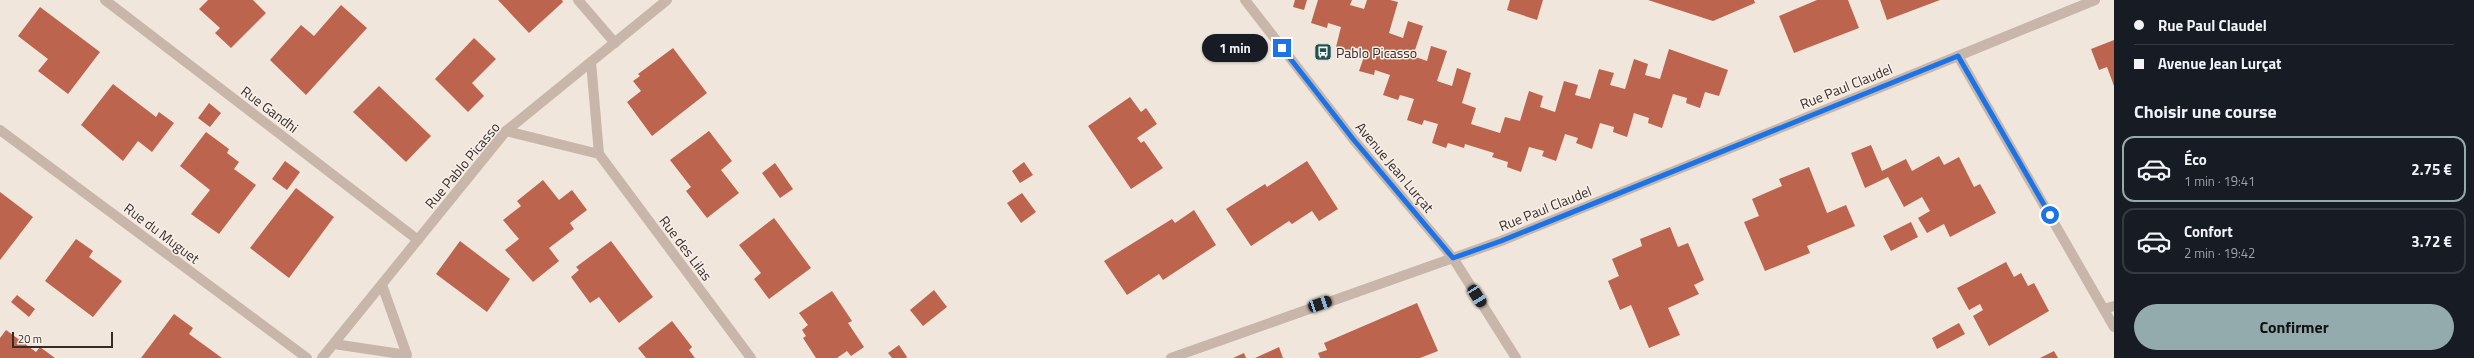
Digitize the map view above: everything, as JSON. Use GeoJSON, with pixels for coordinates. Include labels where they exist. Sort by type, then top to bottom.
{"type":"FeatureCollection","features":[{"type":"Feature","properties":{"kind":"street","name":"Rue Gandhi"},"geometry":{"type":"LineString","coordinates":[[105,0],[418,240]]}},
{"type":"Feature","properties":{"kind":"street"},"geometry":{"type":"LineString","coordinates":[[578,0],[615,43]]}},
{"type":"Feature","properties":{"kind":"street","name":"Rue Pablo Picasso"},"geometry":{"type":"LineString","coordinates":[[322,358],[506,131],[667,0]]}},
{"type":"Feature","properties":{"kind":"street","name":"Avenue Jean Lurçat"},"geometry":{"type":"LineString","coordinates":[[1245,0],[1353,139],[1453,258],[1516,358]]}},
{"type":"Feature","properties":{"kind":"street","name":"Rue Paul Claudel"},"geometry":{"type":"LineString","coordinates":[[1171,358],[1501,241],[2095,0]]}},
{"type":"Feature","properties":{"kind":"street"},"geometry":{"type":"LineString","coordinates":[[1958,56],[2114,327]]}},
{"type":"Feature","properties":{"kind":"street"},"geometry":{"type":"LineString","coordinates":[[506,131],[599,154],[591,62]]}},
{"type":"Feature","properties":{"kind":"street","name":"Rue du Muguet"},"geometry":{"type":"LineString","coordinates":[[0,130],[307,358]]}},
{"type":"Feature","properties":{"kind":"street","name":"Rue des Lilas"},"geometry":{"type":"LineString","coordinates":[[599,154],[751,358]]}},
{"type":"Feature","properties":{"kind":"street"},"geometry":{"type":"LineString","coordinates":[[382,285],[409,357]]}},
{"type":"Feature","properties":{"kind":"street"},"geometry":{"type":"LineString","coordinates":[[2104,309],[2114,306]]}},
{"type":"Feature","properties":{"kind":"street"},"geometry":{"type":"LineString","coordinates":[[334,344],[409,357]]}},
{"type":"Feature","properties":{"kind":"building"},"geometry":{"type":"Polygon","coordinates":[[[208,0],[253,0],[266,13],[231,48],[215,33],[220,28],[199,9],[208,0]]]}},
{"type":"Feature","properties":{"kind":"building"},"geometry":{"type":"Polygon","coordinates":[[[498,0],[562,0],[563,2],[529,33],[498,0]]]}},
{"type":"Feature","properties":{"kind":"building"},"geometry":{"type":"Polygon","coordinates":[[[1295,0],[1307,0],[1304,10],[1293,7],[1295,0]]]}},
{"type":"Feature","properties":{"kind":"building"},"geometry":{"type":"Polygon","coordinates":[[[1318,0],[1352,0],[1350,5],[1364,9],[1367,0],[1390,0],[1398,2],[1389,33],[1403,38],[1408,21],[1423,26],[1413,56],[1427,61],[1431,46],[1447,51],[1437,81],[1452,86],[1457,68],[1471,73],[1462,103],[1476,108],[1471,124],[1500,133],[1505,117],[1520,121],[1529,91],[1543,96],[1540,107],[1555,112],[1564,81],[1578,85],[1575,95],[1590,99],[1599,69],[1614,73],[1610,85],[1625,89],[1634,59],[1648,64],[1645,75],[1660,79],[1669,49],[1728,70],[1719,96],[1705,92],[1700,108],[1686,103],[1687,98],[1673,94],[1662,128],[1648,123],[1649,118],[1634,113],[1627,137],[1613,132],[1614,127],[1600,123],[1592,149],[1576,143],[1578,138],[1565,134],[1556,161],[1542,156],[1544,151],[1529,147],[1521,172],[1507,167],[1508,162],[1492,157],[1494,153],[1465,144],[1464,148],[1448,143],[1446,148],[1432,143],[1438,124],[1424,120],[1422,125],[1407,120],[1414,99],[1400,95],[1398,100],[1383,95],[1390,75],[1375,70],[1374,75],[1359,71],[1366,51],[1353,47],[1351,52],[1336,47],[1341,27],[1328,23],[1327,28],[1311,23],[1318,0]]]}},
{"type":"Feature","properties":{"kind":"building"},"geometry":{"type":"Polygon","coordinates":[[[1510,0],[1543,0],[1537,20],[1507,10],[1510,0]]]}},
{"type":"Feature","properties":{"kind":"building"},"geometry":{"type":"Polygon","coordinates":[[[1648,0],[1754,0],[1755,3],[1713,21],[1648,0]]]}},
{"type":"Feature","properties":{"kind":"building"},"geometry":{"type":"Polygon","coordinates":[[[1817,0],[1848,0],[1859,28],[1794,53],[1779,16],[1817,0]]]}},
{"type":"Feature","properties":{"kind":"building"},"geometry":{"type":"Polygon","coordinates":[[[1880,0],[1940,0],[1887,20],[1880,0]]]}},
{"type":"Feature","properties":{"kind":"building"},"geometry":{"type":"Polygon","coordinates":[[[341,5],[367,28],[306,95],[270,60],[301,25],[314,36],[341,5]]]}},
{"type":"Feature","properties":{"kind":"building"},"geometry":{"type":"Polygon","coordinates":[[[40,7],[100,52],[68,94],[38,71],[48,59],[18,36],[40,7]]]}},
{"type":"Feature","properties":{"kind":"building"},"geometry":{"type":"Polygon","coordinates":[[[474,38],[496,59],[472,83],[484,96],[468,112],[435,79],[474,38]]]}},
{"type":"Feature","properties":{"kind":"building"},"geometry":{"type":"Polygon","coordinates":[[[2114,40],[2114,86],[2107,67],[2099,70],[2091,49],[2114,40]]]}},
{"type":"Feature","properties":{"kind":"building"},"geometry":{"type":"Polygon","coordinates":[[[673,48],[707,93],[652,136],[627,102],[641,91],[633,81],[640,76],[638,74],[673,48]]]}},
{"type":"Feature","properties":{"kind":"building"},"geometry":{"type":"Polygon","coordinates":[[[113,84],[156,117],[159,112],[174,123],[152,152],[138,141],[123,161],[81,125],[113,84]]]}},
{"type":"Feature","properties":{"kind":"building"},"geometry":{"type":"Polygon","coordinates":[[[379,86],[431,136],[406,162],[353,112],[379,86]]]}},
{"type":"Feature","properties":{"kind":"building"},"geometry":{"type":"Polygon","coordinates":[[[1130,97],[1141,112],[1146,108],[1157,124],[1137,138],[1141,143],[1144,141],[1163,168],[1131,189],[1088,126],[1130,97]]]}},
{"type":"Feature","properties":{"kind":"building"},"geometry":{"type":"Polygon","coordinates":[[[209,103],[221,113],[210,127],[198,118],[209,103]]]}},
{"type":"Feature","properties":{"kind":"building"},"geometry":{"type":"Polygon","coordinates":[[[709,131],[732,161],[721,170],[739,193],[707,218],[686,191],[691,187],[670,160],[709,131]]]}},
{"type":"Feature","properties":{"kind":"building"},"geometry":{"type":"Polygon","coordinates":[[[206,132],[229,149],[227,153],[239,162],[234,169],[256,185],[219,234],[191,214],[210,190],[180,166],[206,132]]]}},
{"type":"Feature","properties":{"kind":"building"},"geometry":{"type":"Polygon","coordinates":[[[1871,145],[1882,171],[1906,159],[1912,171],[1939,156],[1944,165],[1959,157],[1974,187],[1980,184],[1996,213],[1950,237],[1944,224],[1927,233],[1918,218],[1930,211],[1922,197],[1904,207],[1888,177],[1865,188],[1851,153],[1871,145]]]}},
{"type":"Feature","properties":{"kind":"building"},"geometry":{"type":"Polygon","coordinates":[[[285,161],[300,172],[287,190],[272,179],[285,161]]]}},
{"type":"Feature","properties":{"kind":"building"},"geometry":{"type":"Polygon","coordinates":[[[1307,161],[1338,209],[1319,221],[1312,211],[1292,224],[1289,221],[1251,246],[1226,209],[1265,184],[1267,187],[1307,161]]]}},
{"type":"Feature","properties":{"kind":"building"},"geometry":{"type":"Polygon","coordinates":[[[1024,162],[1033,175],[1020,183],[1012,171],[1024,162]]]}},
{"type":"Feature","properties":{"kind":"building"},"geometry":{"type":"Polygon","coordinates":[[[775,163],[793,189],[780,198],[762,173],[775,163]]]}},
{"type":"Feature","properties":{"kind":"building"},"geometry":{"type":"Polygon","coordinates":[[[1809,167],[1827,213],[1846,205],[1855,226],[1807,246],[1810,253],[1765,271],[1744,222],[1759,216],[1752,199],[1782,186],[1779,179],[1809,167]]]}},
{"type":"Feature","properties":{"kind":"building"},"geometry":{"type":"Polygon","coordinates":[[[543,180],[559,200],[572,190],[587,210],[570,223],[574,229],[549,248],[559,261],[533,282],[505,250],[519,239],[503,220],[521,206],[517,201],[543,180]]]}},
{"type":"Feature","properties":{"kind":"building"},"geometry":{"type":"Polygon","coordinates":[[[296,188],[334,217],[289,278],[250,248],[296,188]]]}},
{"type":"Feature","properties":{"kind":"building"},"geometry":{"type":"Polygon","coordinates":[[[0,192],[33,217],[0,260],[0,192]]]}},
{"type":"Feature","properties":{"kind":"building"},"geometry":{"type":"Polygon","coordinates":[[[1022,193],[1036,212],[1021,223],[1007,203],[1022,193]]]}},
{"type":"Feature","properties":{"kind":"building"},"geometry":{"type":"Polygon","coordinates":[[[1194,210],[1216,245],[1163,280],[1159,274],[1127,295],[1104,261],[1172,219],[1175,223],[1194,210]]]}},
{"type":"Feature","properties":{"kind":"building"},"geometry":{"type":"Polygon","coordinates":[[[774,218],[811,268],[769,299],[754,279],[761,273],[739,245],[774,218]]]}},
{"type":"Feature","properties":{"kind":"building"},"geometry":{"type":"Polygon","coordinates":[[[1911,222],[1918,237],[1891,251],[1883,236],[1911,222]]]}},
{"type":"Feature","properties":{"kind":"building"},"geometry":{"type":"Polygon","coordinates":[[[1670,227],[1678,247],[1688,243],[1704,280],[1694,285],[1699,294],[1668,308],[1680,335],[1649,348],[1631,305],[1620,310],[1608,281],[1619,276],[1612,259],[1642,246],[1640,239],[1670,227]]]}},
{"type":"Feature","properties":{"kind":"building"},"geometry":{"type":"Polygon","coordinates":[[[76,239],[93,251],[89,257],[122,281],[93,317],[45,281],[76,239]]]}},
{"type":"Feature","properties":{"kind":"building"},"geometry":{"type":"Polygon","coordinates":[[[460,241],[510,279],[487,312],[436,274],[460,241]]]}},
{"type":"Feature","properties":{"kind":"building"},"geometry":{"type":"Polygon","coordinates":[[[611,241],[653,297],[619,323],[599,297],[590,303],[571,277],[579,270],[576,267],[611,241]]]}},
{"type":"Feature","properties":{"kind":"building"},"geometry":{"type":"Polygon","coordinates":[[[2006,262],[2014,277],[2021,273],[2028,286],[2034,283],[2049,311],[1989,346],[1973,316],[1983,310],[1980,304],[1969,310],[1957,288],[2006,262]]]}},
{"type":"Feature","properties":{"kind":"building"},"geometry":{"type":"Polygon","coordinates":[[[934,290],[947,307],[923,326],[910,310],[934,290]]]}},
{"type":"Feature","properties":{"kind":"building"},"geometry":{"type":"Polygon","coordinates":[[[832,291],[852,321],[848,323],[864,347],[851,356],[847,351],[837,358],[816,358],[803,338],[806,336],[802,330],[808,325],[799,313],[832,291]]]}},
{"type":"Feature","properties":{"kind":"building"},"geometry":{"type":"Polygon","coordinates":[[[17,295],[35,309],[29,317],[11,302],[17,295]]]}},
{"type":"Feature","properties":{"kind":"building"},"geometry":{"type":"Polygon","coordinates":[[[1417,303],[1438,351],[1420,358],[1320,358],[1318,353],[1327,350],[1324,343],[1417,303]]]}},
{"type":"Feature","properties":{"kind":"building"},"geometry":{"type":"Polygon","coordinates":[[[174,314],[193,328],[189,334],[222,358],[141,358],[174,314]]]}},
{"type":"Feature","properties":{"kind":"building"},"geometry":{"type":"Polygon","coordinates":[[[672,321],[692,347],[689,350],[695,358],[646,358],[638,348],[672,321]]]}},
{"type":"Feature","properties":{"kind":"building"},"geometry":{"type":"Polygon","coordinates":[[[1959,323],[1965,334],[1937,349],[1932,338],[1959,323]]]}},
{"type":"Feature","properties":{"kind":"building"},"geometry":{"type":"Polygon","coordinates":[[[6,330],[36,352],[40,347],[55,358],[0,358],[0,338],[6,330]]]}},
{"type":"Feature","properties":{"kind":"building"},"geometry":{"type":"Polygon","coordinates":[[[899,345],[907,357],[892,358],[888,353],[899,345]]]}},
{"type":"Feature","properties":{"kind":"building"},"geometry":{"type":"Polygon","coordinates":[[[1279,347],[1283,358],[1255,358],[1279,347]]]}},
{"type":"Feature","properties":{"kind":"building"},"geometry":{"type":"Polygon","coordinates":[[[2054,351],[2058,358],[2040,358],[2054,351]]]}},
{"type":"Feature","properties":{"kind":"building"},"geometry":{"type":"Polygon","coordinates":[[[1244,353],[1246,358],[1233,358],[1244,353]]]}},
{"type":"Feature","properties":{"kind":"place","name":"Pablo Picasso"},"geometry":{"type":"Point","coordinates":[1323,52]}},
{"type":"Feature","properties":{"kind":"route"},"geometry":{"type":"LineString","coordinates":[[1282,48],[1353,139],[1453,258],[1501,241],[1958,56],[2050,215]]}}]}
